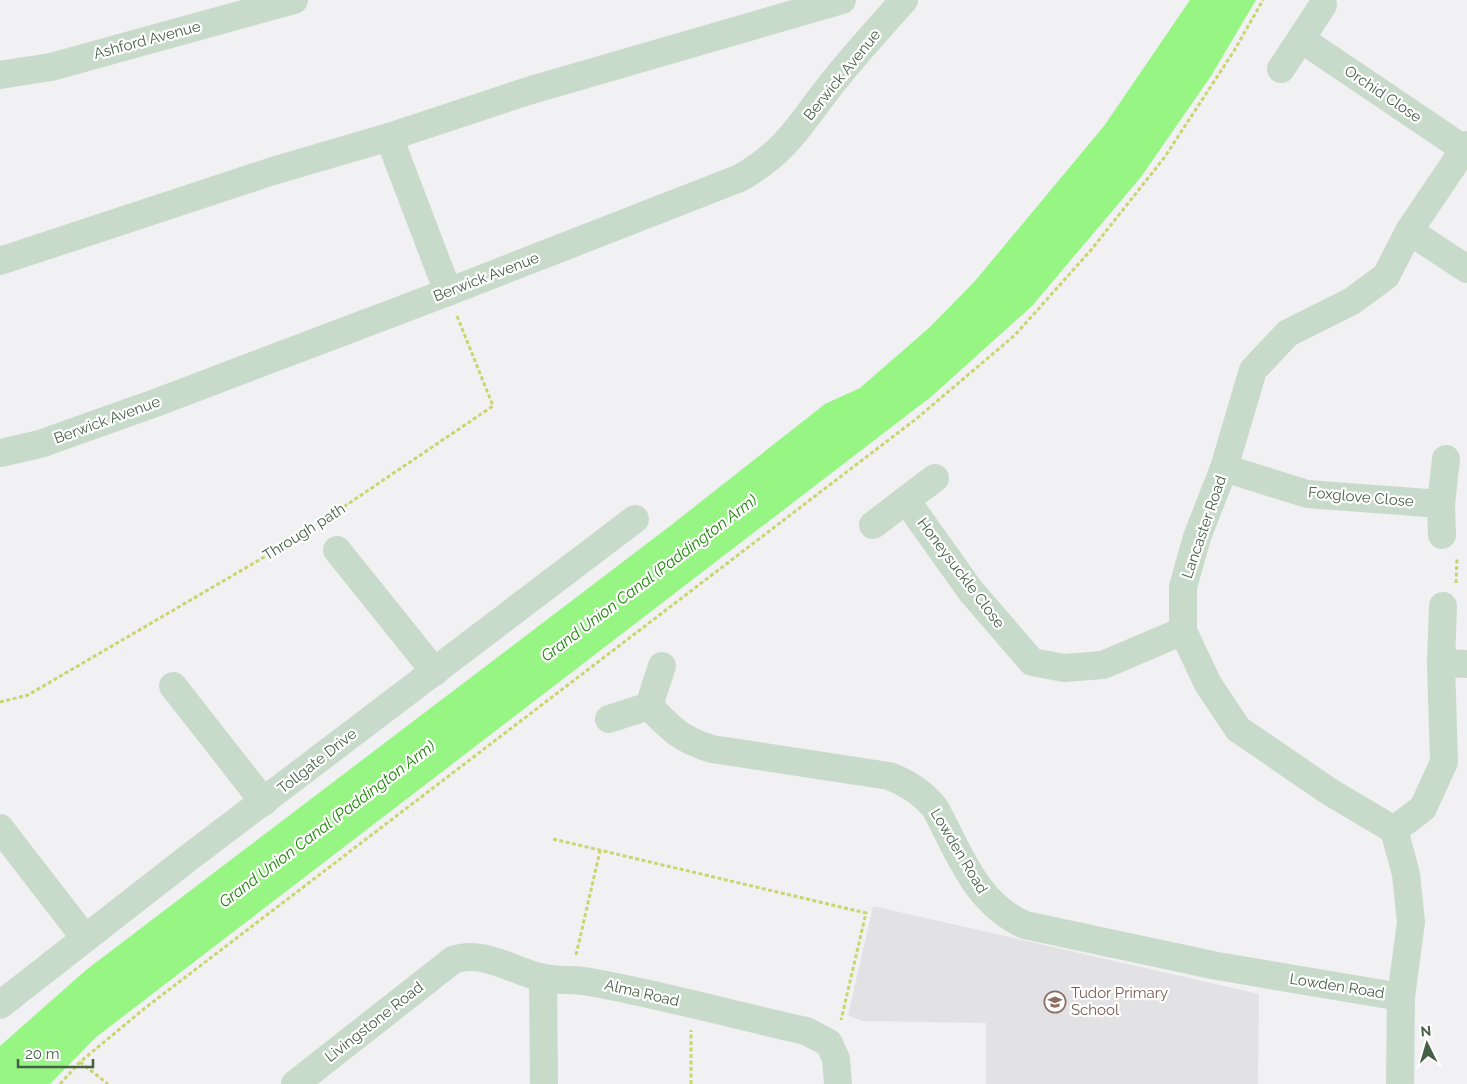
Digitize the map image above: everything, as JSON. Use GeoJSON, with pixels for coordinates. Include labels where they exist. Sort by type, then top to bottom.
{"type":"FeatureCollection","features":[{"type":"Feature","properties":{"kind":"street","name":"Ashford Avenue"},"geometry":{"type":"LineString","coordinates":[[0,75],[51,67],[294,0]]}},
{"type":"Feature","properties":{"kind":"street"},"geometry":{"type":"LineString","coordinates":[[0,261],[273,171],[388,137],[528,91],[842,0]]}},
{"type":"Feature","properties":{"kind":"street","name":"Berwick Avenue"},"geometry":{"type":"LineString","coordinates":[[0,453],[40,444],[158,402],[719,187],[760,167],[788,142],[837,77],[904,0]]}},
{"type":"Feature","properties":{"kind":"street"},"geometry":{"type":"LineString","coordinates":[[1281,69],[1323,5]]}},
{"type":"Feature","properties":{"kind":"street","name":"Orchid Close"},"geometry":{"type":"LineString","coordinates":[[1301,39],[1466,147]]}},
{"type":"Feature","properties":{"kind":"street"},"geometry":{"type":"LineString","coordinates":[[388,137],[448,292]]}},
{"type":"Feature","properties":{"kind":"street","name":"Lancaster Road"},"geometry":{"type":"LineString","coordinates":[[1394,830],[1330,792],[1238,729],[1208,684],[1183,631],[1183,587],[1197,537],[1224,468],[1254,370],[1288,334],[1352,301],[1386,276],[1409,232],[1466,147]]}},
{"type":"Feature","properties":{"kind":"street"},"geometry":{"type":"LineString","coordinates":[[1409,232],[1467,269]]}},
{"type":"Feature","properties":{"kind":"street"},"geometry":{"type":"LineString","coordinates":[[1442,535],[1441,504],[1446,459]]}},
{"type":"Feature","properties":{"kind":"street","name":"Foxglove Close"},"geometry":{"type":"LineString","coordinates":[[1224,468],[1307,494],[1441,504]]}},
{"type":"Feature","properties":{"kind":"street"},"geometry":{"type":"LineString","coordinates":[[873,525],[935,478]]}},
{"type":"Feature","properties":{"kind":"street","name":"Honeysuckle Close"},"geometry":{"type":"LineString","coordinates":[[906,500],[970,590],[1032,662],[1064,668],[1103,665],[1183,631]]}},
{"type":"Feature","properties":{"kind":"street","name":"Tollgate Drive"},"geometry":{"type":"LineString","coordinates":[[0,1005],[85,938],[635,520]]}},
{"type":"Feature","properties":{"kind":"street"},"geometry":{"type":"LineString","coordinates":[[337,550],[434,672]]}},
{"type":"Feature","properties":{"kind":"street"},"geometry":{"type":"LineString","coordinates":[[1400,1084],[1401,997],[1411,922],[1406,874],[1394,830],[1423,808],[1444,762],[1454,663],[1443,606]]}},
{"type":"Feature","properties":{"kind":"street"},"geometry":{"type":"LineString","coordinates":[[609,719],[649,706],[662,666]]}},
{"type":"Feature","properties":{"kind":"street"},"geometry":{"type":"LineString","coordinates":[[173,686],[264,802]]}},
{"type":"Feature","properties":{"kind":"street","name":"Lowden Road"},"geometry":{"type":"LineString","coordinates":[[649,706],[672,731],[692,744],[712,749],[872,773],[905,782],[926,796],[935,808],[979,889],[1002,913],[1025,925],[1218,966],[1401,997]]}},
{"type":"Feature","properties":{"kind":"street"},"geometry":{"type":"LineString","coordinates":[[0,828],[85,938]]}},
{"type":"Feature","properties":{"kind":"street","name":"Alma Road"},"geometry":{"type":"LineString","coordinates":[[453,960],[462,957],[482,957],[543,978],[572,980],[642,992],[806,1031],[829,1043]]}},
{"type":"Feature","properties":{"kind":"street","name":"Livingstone Road"},"geometry":{"type":"LineString","coordinates":[[295,1084],[453,960]]}},
{"type":"Feature","properties":{"kind":"street"},"geometry":{"type":"LineString","coordinates":[[543,978],[544,1084]]}},
{"type":"Feature","properties":{"kind":"street"},"geometry":{"type":"LineString","coordinates":[[829,1043],[836,1059],[838,1084]]}},
{"type":"Feature","properties":{"kind":"path"},"geometry":{"type":"LineString","coordinates":[[60,1084],[80,1062],[145,1008],[916,419],[1015,334],[1091,250],[1164,158],[1234,51],[1264,0]]}},
{"type":"Feature","properties":{"kind":"path","name":"Through path"},"geometry":{"type":"LineString","coordinates":[[0,702],[28,695],[302,535],[493,406],[448,292]]}},
{"type":"Feature","properties":{"kind":"path"},"geometry":{"type":"LineString","coordinates":[[1442,535],[1457,536],[1456,606],[1443,606]]}},
{"type":"Feature","properties":{"kind":"path"},"geometry":{"type":"LineString","coordinates":[[553,839],[866,912],[841,1022],[829,1043]]}},
{"type":"Feature","properties":{"kind":"path"},"geometry":{"type":"LineString","coordinates":[[572,980],[579,940],[600,850]]}},
{"type":"Feature","properties":{"kind":"path"},"geometry":{"type":"LineString","coordinates":[[691,1084],[693,1005]]}},
{"type":"Feature","properties":{"kind":"path"},"geometry":{"type":"LineString","coordinates":[[80,1062],[108,1084]]}},
{"type":"Feature","properties":{"kind":"shaded area","name":"Tudor Primary School"},"geometry":{"type":"Polygon","coordinates":[[[873,906],[1259,994],[1258,1084],[986,1084],[986,1023],[862,1021],[848,1015],[873,906]]]}},
{"type":"Feature","properties":{"kind":"water","name":"Grand Union Canal (Paddington Arm)"},"geometry":{"type":"Polygon","coordinates":[[[1190,0],[1256,0],[1211,76],[1141,177],[1032,306],[932,396],[95,1038],[50,1084],[0,1084],[0,1046],[86,970],[670,526],[825,404],[860,388],[930,327],[975,281],[1104,126],[1190,0]]]}},
{"type":"Feature","properties":{"kind":"place","name":"Tudor Primary School"},"geometry":{"type":"Point","coordinates":[1055,1002]}}]}
